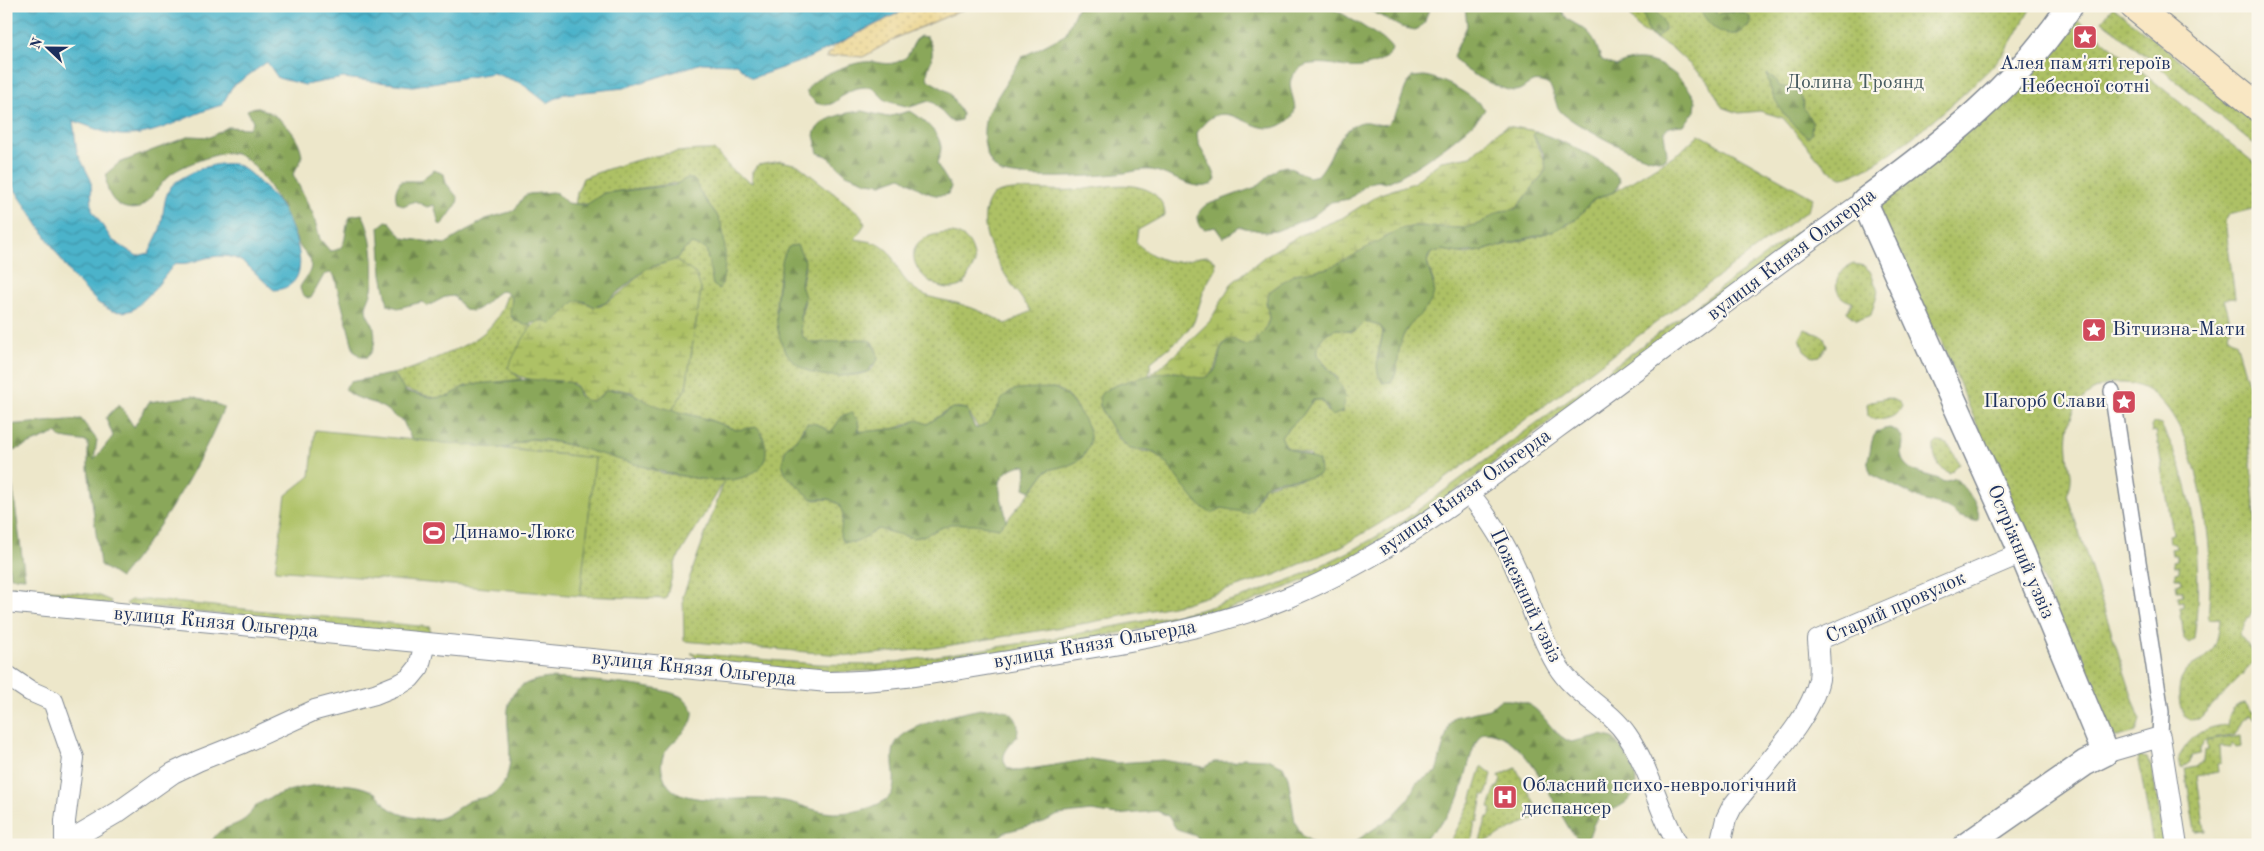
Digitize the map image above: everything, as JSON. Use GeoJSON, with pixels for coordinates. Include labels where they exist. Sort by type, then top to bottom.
{"type":"FeatureCollection","features":[{"type":"Feature","properties":{"kind":"main road"},"geometry":{"type":"LineString","coordinates":[[2134,6],[2258,107]]}},
{"type":"Feature","properties":{"kind":"street","name":"вулиця Князя Ольгерда"},"geometry":{"type":"LineString","coordinates":[[6,602],[805,680],[858,681],[928,675],[1168,634],[1256,610],[1334,577],[1367,560],[1430,521],[1864,201],[1936,147],[1993,99],[2037,52],[2070,6]]}},
{"type":"Feature","properties":{"kind":"street","name":"Остріжний узвіз"},"geometry":{"type":"LineString","coordinates":[[1864,201],[2022,552],[2105,753]]}},
{"type":"Feature","properties":{"kind":"street"},"geometry":{"type":"LineString","coordinates":[[2112,391],[2161,712],[2160,737],[2177,845]]}},
{"type":"Feature","properties":{"kind":"street","name":"Пожежний узвіз"},"geometry":{"type":"LineString","coordinates":[[1469,493],[1492,523],[1508,551],[1539,629],[1558,667],[1581,694],[1610,716],[1627,735],[1678,845]]}},
{"type":"Feature","properties":{"kind":"street","name":"Старий провулок"},"geometry":{"type":"LineString","coordinates":[[1720,845],[1726,819],[1732,807],[1756,779],[1809,705],[1819,675],[1818,640],[2022,552]]}},
{"type":"Feature","properties":{"kind":"street"},"geometry":{"type":"LineString","coordinates":[[65,844],[118,812],[173,774],[198,761],[322,707],[375,694],[402,683],[414,674],[419,666],[425,642]]}},
{"type":"Feature","properties":{"kind":"street"},"geometry":{"type":"LineString","coordinates":[[6,675],[30,691],[53,701],[69,743],[74,764],[65,821],[65,844]]}},
{"type":"Feature","properties":{"kind":"street"},"geometry":{"type":"LineString","coordinates":[[1967,845],[2086,763],[2105,753],[2160,737]]}},
{"type":"Feature","properties":{"kind":"green space"},"geometry":{"type":"Polygon","coordinates":[[[1315,5],[1331,8],[1344,15],[1382,38],[1392,49],[1390,54],[1384,59],[1366,66],[1350,67],[1321,64],[1301,67],[1291,79],[1290,86],[1295,107],[1294,114],[1289,120],[1279,126],[1268,128],[1258,126],[1227,115],[1217,115],[1207,121],[1197,133],[1200,145],[1216,180],[1210,185],[1194,185],[1151,170],[1121,174],[1059,177],[1029,177],[1002,173],[991,162],[985,146],[984,128],[988,112],[1022,57],[1065,35],[1078,6],[1237,6],[1259,11],[1315,5]]]}},
{"type":"Feature","properties":{"kind":"green space"},"geometry":{"type":"Polygon","coordinates":[[[1362,6],[1430,6],[1424,24],[1415,30],[1401,27],[1362,6]]]}},
{"type":"Feature","properties":{"kind":"green space"},"geometry":{"type":"Polygon","coordinates":[[[1465,6],[1561,6],[1568,19],[1591,35],[1602,60],[1616,66],[1627,61],[1639,60],[1662,66],[1672,72],[1690,90],[1696,101],[1695,111],[1684,125],[1669,127],[1666,130],[1667,155],[1663,160],[1642,156],[1627,150],[1568,118],[1558,109],[1549,85],[1535,82],[1522,89],[1508,90],[1470,73],[1462,67],[1453,56],[1467,26],[1465,6]]]}},
{"type":"Feature","properties":{"kind":"green space","name":"Долина Троянд"},"geometry":{"type":"Polygon","coordinates":[[[1623,6],[2032,6],[2004,53],[1952,105],[1878,162],[1857,173],[1841,177],[1827,169],[1783,118],[1760,111],[1739,113],[1722,107],[1709,82],[1673,49],[1638,28],[1623,6]]]}},
{"type":"Feature","properties":{"kind":"green space"},"geometry":{"type":"Polygon","coordinates":[[[1698,6],[1710,6],[1718,14],[1734,11],[1742,12],[1750,17],[1750,25],[1738,34],[1718,31],[1705,18],[1698,6]]]}},
{"type":"Feature","properties":{"kind":"green space"},"geometry":{"type":"Polygon","coordinates":[[[1646,7],[1656,12],[1662,18],[1665,26],[1665,30],[1656,38],[1648,32],[1643,12],[1646,7]]]}},
{"type":"Feature","properties":{"kind":"green space"},"geometry":{"type":"Polygon","coordinates":[[[2113,7],[2258,123],[2258,147],[2102,21],[2113,7]]]}},
{"type":"Feature","properties":{"kind":"green space"},"geometry":{"type":"Polygon","coordinates":[[[2076,18],[2258,166],[2257,205],[2252,209],[2229,215],[2225,221],[2235,298],[2224,299],[2232,328],[2229,330],[2228,337],[2236,342],[2257,414],[2247,415],[2258,554],[2258,602],[2239,634],[2258,658],[2199,719],[2191,720],[2184,716],[2179,698],[2180,684],[2189,668],[2211,652],[2218,636],[2220,618],[2208,619],[2210,565],[2207,525],[2196,472],[2187,445],[2175,420],[2160,400],[2141,387],[2118,383],[2098,388],[2086,396],[2076,407],[2069,425],[2068,456],[2071,478],[2067,495],[2140,720],[2136,732],[2118,737],[2109,736],[1940,338],[1934,334],[1876,204],[2076,18]]]}},
{"type":"Feature","properties":{"kind":"green space"},"geometry":{"type":"Polygon","coordinates":[[[920,36],[927,37],[931,44],[932,56],[927,75],[928,80],[949,92],[962,114],[961,120],[952,122],[934,103],[929,101],[910,107],[886,101],[872,87],[851,90],[827,105],[816,103],[807,94],[808,88],[820,78],[849,65],[864,62],[887,64],[902,60],[908,55],[920,36]]]}},
{"type":"Feature","properties":{"kind":"green space"},"geometry":{"type":"Polygon","coordinates":[[[1767,74],[1774,78],[1779,86],[1794,89],[1802,98],[1803,107],[1812,122],[1811,135],[1808,137],[1781,110],[1772,92],[1767,74]]]}},
{"type":"Feature","properties":{"kind":"green space"},"geometry":{"type":"Polygon","coordinates":[[[1424,76],[1440,80],[1457,88],[1485,109],[1455,139],[1423,162],[1385,183],[1378,181],[1369,183],[1349,199],[1331,202],[1312,217],[1276,231],[1266,232],[1240,227],[1223,238],[1215,227],[1205,229],[1200,226],[1198,214],[1206,205],[1256,187],[1278,168],[1286,166],[1309,177],[1318,175],[1340,139],[1351,127],[1363,122],[1380,125],[1387,124],[1396,113],[1408,82],[1412,77],[1424,76]]]}},
{"type":"Feature","properties":{"kind":"green space"},"geometry":{"type":"Polygon","coordinates":[[[255,107],[280,119],[298,141],[302,159],[293,174],[313,214],[320,239],[330,251],[337,250],[344,243],[348,221],[351,216],[362,214],[371,240],[374,272],[371,294],[366,310],[373,325],[375,338],[374,347],[367,357],[361,357],[354,351],[334,275],[330,273],[324,275],[311,298],[305,297],[302,293],[300,287],[310,271],[310,259],[300,247],[271,189],[250,162],[238,155],[226,153],[196,161],[181,168],[166,179],[148,201],[139,208],[131,209],[118,204],[113,200],[107,188],[107,173],[119,163],[190,136],[210,137],[228,127],[249,128],[253,121],[247,110],[255,107]]]}},
{"type":"Feature","properties":{"kind":"green space"},"geometry":{"type":"Polygon","coordinates":[[[863,111],[887,117],[910,111],[930,126],[940,143],[941,150],[937,164],[951,187],[948,194],[935,195],[929,193],[901,177],[882,184],[867,182],[846,174],[827,156],[818,153],[814,135],[821,124],[834,117],[863,111]]]}},
{"type":"Feature","properties":{"kind":"green space"},"geometry":{"type":"Polygon","coordinates":[[[1507,126],[1536,131],[1533,135],[1543,155],[1546,170],[1516,209],[1500,211],[1481,223],[1465,228],[1415,226],[1400,229],[1328,268],[1294,274],[1270,291],[1266,302],[1269,319],[1264,331],[1252,344],[1246,345],[1233,340],[1223,344],[1211,374],[1202,378],[1173,372],[1149,376],[1178,352],[1210,321],[1231,284],[1265,256],[1302,234],[1342,218],[1380,194],[1413,183],[1441,161],[1471,156],[1492,136],[1507,126]]]}},
{"type":"Feature","properties":{"kind":"green space"},"geometry":{"type":"Polygon","coordinates":[[[1536,131],[1595,158],[1606,166],[1615,173],[1620,181],[1616,191],[1593,200],[1576,219],[1554,231],[1481,251],[1458,253],[1442,250],[1431,253],[1427,261],[1434,286],[1433,297],[1404,334],[1396,371],[1391,382],[1383,383],[1379,377],[1377,364],[1383,332],[1380,326],[1365,322],[1355,331],[1339,329],[1326,334],[1318,346],[1317,355],[1342,388],[1344,403],[1342,412],[1332,416],[1322,400],[1313,400],[1302,416],[1281,436],[1286,447],[1319,461],[1320,472],[1318,475],[1270,483],[1261,490],[1253,508],[1247,513],[1222,508],[1213,513],[1197,503],[1161,458],[1150,451],[1130,449],[1114,431],[1100,406],[1099,399],[1101,394],[1124,382],[1167,372],[1177,372],[1198,377],[1207,376],[1212,373],[1216,368],[1223,345],[1227,341],[1234,340],[1244,345],[1267,325],[1269,319],[1266,297],[1270,291],[1294,274],[1328,268],[1400,229],[1415,226],[1465,228],[1481,223],[1500,211],[1516,209],[1546,170],[1544,154],[1533,135],[1536,131]]]}},
{"type":"Feature","properties":{"kind":"green space"},"geometry":{"type":"Polygon","coordinates":[[[1699,134],[1813,198],[1808,210],[1406,508],[1342,546],[1275,575],[1182,604],[1087,623],[927,649],[851,656],[684,641],[683,596],[724,482],[676,561],[666,599],[580,596],[595,458],[503,448],[530,439],[555,442],[597,451],[662,473],[702,479],[726,479],[760,467],[765,459],[744,430],[736,430],[707,419],[672,410],[686,388],[701,289],[680,263],[675,260],[692,244],[706,249],[710,261],[717,215],[699,191],[679,183],[604,193],[591,204],[575,204],[583,178],[647,158],[680,152],[714,150],[734,172],[752,183],[752,172],[758,165],[781,161],[798,165],[860,214],[865,224],[855,239],[882,246],[888,251],[900,273],[916,290],[932,297],[972,308],[1006,324],[1031,311],[1003,271],[988,239],[985,223],[986,208],[993,195],[1010,190],[1073,190],[1117,185],[1134,186],[1151,192],[1161,202],[1165,215],[1138,230],[1136,242],[1146,251],[1164,260],[1178,262],[1208,256],[1215,261],[1216,268],[1205,287],[1194,322],[1181,338],[1151,362],[1149,376],[1109,389],[1103,393],[1100,399],[1100,406],[1121,442],[1132,449],[1150,452],[1158,456],[1198,502],[1213,513],[1222,508],[1252,510],[1264,487],[1282,481],[1303,479],[1310,455],[1286,447],[1281,436],[1302,416],[1313,400],[1322,400],[1328,412],[1339,380],[1317,355],[1318,346],[1326,334],[1339,329],[1351,332],[1365,322],[1380,326],[1383,332],[1377,358],[1379,375],[1395,373],[1400,341],[1434,283],[1427,262],[1431,253],[1442,250],[1466,254],[1481,251],[1536,237],[1569,224],[1594,200],[1616,191],[1681,151],[1699,134]],[[785,254],[777,290],[776,313],[781,335],[790,355],[806,370],[819,374],[849,375],[868,372],[875,366],[877,359],[875,348],[871,341],[820,344],[804,340],[799,323],[805,301],[801,289],[805,267],[804,257],[785,254]],[[1053,388],[1026,393],[1001,404],[991,420],[978,428],[967,409],[961,408],[950,410],[927,424],[914,421],[897,428],[860,433],[858,420],[843,415],[832,432],[803,427],[798,437],[787,448],[784,465],[790,478],[815,500],[829,499],[862,516],[1006,521],[1046,471],[1079,460],[1087,450],[1089,433],[1081,416],[1064,393],[1053,388]]]}},
{"type":"Feature","properties":{"kind":"green space"},"geometry":{"type":"Polygon","coordinates":[[[434,170],[444,174],[446,183],[458,198],[457,204],[442,225],[439,224],[434,205],[427,207],[415,201],[403,206],[397,202],[396,196],[401,181],[419,181],[434,170]]]}},
{"type":"Feature","properties":{"kind":"green space"},"geometry":{"type":"Polygon","coordinates":[[[685,179],[693,179],[697,183],[703,198],[716,214],[721,225],[725,265],[719,289],[713,285],[706,249],[692,244],[675,260],[657,265],[641,273],[605,303],[595,307],[583,301],[574,302],[552,324],[537,322],[525,325],[514,320],[510,313],[512,298],[506,292],[500,292],[477,309],[470,311],[463,308],[454,296],[445,297],[428,306],[422,302],[398,308],[388,305],[382,274],[379,227],[386,221],[390,222],[403,238],[445,244],[486,219],[510,212],[515,209],[524,196],[529,194],[552,192],[557,193],[567,203],[586,205],[604,193],[675,185],[685,179]]]}},
{"type":"Feature","properties":{"kind":"green space"},"geometry":{"type":"Polygon","coordinates":[[[1813,220],[1810,230],[1412,523],[1332,569],[1246,604],[1172,624],[911,669],[820,673],[700,662],[691,653],[816,664],[877,665],[1050,639],[1200,610],[1252,594],[1297,577],[1355,549],[1403,521],[1813,220]]]}},
{"type":"Feature","properties":{"kind":"green space"},"geometry":{"type":"Polygon","coordinates":[[[958,234],[969,243],[975,263],[964,284],[950,288],[937,285],[925,278],[917,267],[914,255],[917,244],[930,236],[958,234]]]}},
{"type":"Feature","properties":{"kind":"green space"},"geometry":{"type":"Polygon","coordinates":[[[797,245],[805,261],[801,285],[805,297],[800,317],[802,336],[809,342],[815,343],[861,339],[871,341],[877,352],[878,360],[867,372],[842,376],[821,375],[804,369],[791,359],[783,345],[778,328],[776,306],[781,268],[787,249],[790,246],[797,245]]]}},
{"type":"Feature","properties":{"kind":"green space"},"geometry":{"type":"Polygon","coordinates":[[[675,260],[696,274],[701,289],[686,388],[672,410],[651,404],[631,392],[617,389],[607,390],[593,401],[588,401],[583,398],[574,384],[556,380],[530,379],[515,373],[508,367],[527,333],[536,323],[542,321],[552,324],[574,302],[579,300],[595,307],[601,306],[620,293],[646,269],[675,260]]]}},
{"type":"Feature","properties":{"kind":"green space"},"geometry":{"type":"Polygon","coordinates":[[[1854,264],[1864,266],[1870,271],[1878,291],[1871,315],[1857,320],[1847,312],[1852,302],[1840,295],[1837,290],[1838,278],[1847,267],[1854,264]]]}},
{"type":"Feature","properties":{"kind":"green space"},"geometry":{"type":"Polygon","coordinates":[[[507,294],[512,298],[511,317],[525,325],[532,325],[519,347],[513,373],[522,379],[465,386],[450,396],[435,398],[403,389],[392,374],[420,365],[460,347],[481,335],[497,318],[507,294]]]}},
{"type":"Feature","properties":{"kind":"green space"},"geometry":{"type":"Polygon","coordinates":[[[1805,329],[1824,337],[1827,346],[1820,356],[1813,357],[1804,350],[1800,338],[1805,329]]]}},
{"type":"Feature","properties":{"kind":"green space"},"geometry":{"type":"Polygon","coordinates":[[[391,374],[395,376],[406,392],[435,398],[450,396],[461,388],[475,384],[535,379],[569,382],[577,388],[580,397],[599,397],[607,390],[626,391],[661,407],[707,419],[736,430],[757,427],[762,433],[765,442],[765,459],[750,475],[724,480],[692,478],[656,470],[554,441],[531,439],[506,448],[496,448],[411,439],[403,421],[380,406],[352,395],[345,388],[350,382],[391,374]]]}},
{"type":"Feature","properties":{"kind":"green space"},"geometry":{"type":"Polygon","coordinates":[[[1053,388],[1065,395],[1082,416],[1089,430],[1090,442],[1088,448],[1078,461],[1046,471],[1031,491],[1024,488],[1026,466],[1016,467],[1004,474],[1001,480],[1000,493],[1006,521],[999,528],[975,524],[950,524],[923,536],[913,538],[878,529],[857,542],[844,542],[840,536],[843,514],[839,504],[829,499],[812,499],[786,475],[782,463],[786,448],[795,441],[807,423],[817,424],[831,432],[843,415],[851,413],[858,420],[859,431],[888,429],[903,427],[918,420],[927,424],[953,408],[967,409],[975,428],[978,428],[990,421],[1002,400],[1011,391],[1053,388]]]}},
{"type":"Feature","properties":{"kind":"green space"},"geometry":{"type":"Polygon","coordinates":[[[193,396],[224,407],[203,452],[165,518],[120,578],[100,565],[88,468],[88,442],[61,438],[56,433],[8,453],[25,578],[11,577],[6,555],[6,425],[81,419],[97,440],[94,460],[113,436],[106,418],[119,404],[134,427],[149,402],[193,396]]]}},
{"type":"Feature","properties":{"kind":"green space"},"geometry":{"type":"Polygon","coordinates":[[[1888,398],[1899,402],[1902,406],[1896,414],[1882,419],[1868,416],[1867,404],[1871,401],[1888,398]]]}},
{"type":"Feature","properties":{"kind":"green space"},"geometry":{"type":"Polygon","coordinates":[[[2154,423],[2161,425],[2173,448],[2183,474],[2190,501],[2197,558],[2198,586],[2194,639],[2189,643],[2184,639],[2180,607],[2184,607],[2184,601],[2179,602],[2178,596],[2183,595],[2182,590],[2177,590],[2176,584],[2181,583],[2180,578],[2175,578],[2175,573],[2179,572],[2179,566],[2174,567],[2173,561],[2177,560],[2177,555],[2172,555],[2171,549],[2176,548],[2175,543],[2170,543],[2169,535],[2173,534],[2156,431],[2152,432],[2151,426],[2154,423]]]}},
{"type":"Feature","properties":{"kind":"green space"},"geometry":{"type":"Polygon","coordinates":[[[1890,428],[1897,432],[1903,440],[1902,459],[1905,464],[1914,471],[1944,482],[1956,478],[1975,503],[1979,514],[1978,520],[1974,521],[1958,516],[1947,507],[1922,500],[1871,474],[1868,462],[1873,438],[1878,431],[1890,428]]]}},
{"type":"Feature","properties":{"kind":"green space","name":"Динамо-Люкс"},"geometry":{"type":"Polygon","coordinates":[[[315,430],[595,458],[580,596],[275,570],[286,495],[310,476],[315,430]]]}},
{"type":"Feature","properties":{"kind":"green space"},"geometry":{"type":"Polygon","coordinates":[[[1937,442],[1946,444],[1954,452],[1959,464],[1950,473],[1942,469],[1935,459],[1934,445],[1937,442]]]}},
{"type":"Feature","properties":{"kind":"green space"},"geometry":{"type":"Polygon","coordinates":[[[13,586],[97,595],[111,601],[110,604],[14,595],[13,586]]]}},
{"type":"Feature","properties":{"kind":"green space"},"geometry":{"type":"Polygon","coordinates":[[[131,600],[152,600],[430,627],[429,636],[127,605],[127,602],[131,600]]]}},
{"type":"Feature","properties":{"kind":"green space"},"geometry":{"type":"Polygon","coordinates":[[[550,678],[653,688],[680,696],[686,700],[693,710],[692,719],[689,726],[665,753],[662,761],[662,771],[665,780],[673,790],[687,796],[712,799],[778,800],[833,813],[866,809],[884,801],[893,789],[894,748],[897,741],[903,735],[924,724],[949,716],[995,708],[1008,712],[1017,721],[1017,736],[1006,751],[1004,759],[1008,768],[1018,771],[1091,759],[1116,763],[1163,760],[1204,767],[1214,762],[1235,762],[1243,758],[1267,759],[1283,766],[1288,777],[1295,822],[1302,835],[1316,845],[1201,845],[1196,836],[1177,830],[1168,816],[1157,811],[1117,815],[1091,811],[1058,815],[1044,822],[1005,832],[999,837],[996,845],[211,845],[217,834],[245,819],[260,803],[286,792],[318,785],[351,785],[365,788],[377,794],[394,811],[410,817],[428,819],[443,817],[469,801],[488,797],[497,791],[507,776],[510,760],[508,708],[514,694],[527,683],[550,678]]]}},
{"type":"Feature","properties":{"kind":"green space"},"geometry":{"type":"Polygon","coordinates":[[[1500,700],[1515,700],[1526,703],[1535,709],[1554,730],[1571,742],[1601,735],[1613,738],[1625,753],[1634,770],[1636,779],[1632,796],[1622,805],[1598,818],[1589,836],[1584,841],[1572,833],[1546,787],[1525,756],[1513,743],[1499,735],[1484,732],[1475,744],[1457,802],[1444,819],[1418,845],[1350,845],[1393,816],[1408,800],[1416,783],[1436,772],[1449,725],[1454,717],[1489,709],[1500,700]]]}},
{"type":"Feature","properties":{"kind":"green space"},"geometry":{"type":"Polygon","coordinates":[[[2245,703],[2253,712],[2258,708],[2258,721],[2249,715],[2242,721],[2235,735],[2205,741],[2200,749],[2200,754],[2191,756],[2190,762],[2181,769],[2179,757],[2188,743],[2204,730],[2227,725],[2232,710],[2245,703]]]}},
{"type":"Feature","properties":{"kind":"green space"},"geometry":{"type":"Polygon","coordinates":[[[2241,736],[2242,746],[2236,747],[2233,743],[2231,747],[2220,746],[2221,763],[2217,764],[2218,772],[2197,776],[2205,831],[2195,832],[2185,769],[2196,767],[2203,761],[2204,751],[2208,750],[2207,741],[2241,736]]]}},
{"type":"Feature","properties":{"kind":"green space"},"geometry":{"type":"Polygon","coordinates":[[[2138,755],[2147,758],[2152,768],[2165,845],[2153,845],[2138,755]]]}},
{"type":"Feature","properties":{"kind":"green space"},"geometry":{"type":"Polygon","coordinates":[[[1482,766],[1492,774],[1486,796],[1483,795],[1478,822],[1475,821],[1471,845],[1449,845],[1471,801],[1482,766]]]}},
{"type":"Feature","properties":{"kind":"green space"},"geometry":{"type":"Polygon","coordinates":[[[1516,768],[1541,815],[1479,845],[1487,817],[1489,817],[1492,809],[1489,808],[1496,787],[1498,787],[1501,780],[1498,776],[1516,768]]]}},
{"type":"Feature","properties":{"kind":"sand"},"geometry":{"type":"Polygon","coordinates":[[[912,6],[972,6],[900,36],[863,57],[841,55],[826,58],[836,45],[912,6]]]}},
{"type":"Feature","properties":{"kind":"water"},"geometry":{"type":"Polygon","coordinates":[[[6,6],[912,6],[805,60],[752,78],[736,64],[702,63],[624,88],[564,94],[547,103],[521,83],[493,73],[413,86],[343,78],[305,85],[278,78],[267,62],[232,87],[222,105],[160,129],[135,135],[116,135],[73,121],[77,152],[91,180],[92,210],[112,240],[137,256],[149,253],[160,229],[166,197],[172,185],[195,171],[224,164],[235,164],[251,174],[280,205],[297,245],[300,258],[299,269],[295,279],[287,287],[274,290],[244,263],[237,259],[218,256],[187,263],[175,263],[154,290],[133,310],[123,312],[112,311],[98,303],[72,276],[6,176],[6,6]]]}},
{"type":"Feature","properties":{"kind":"place","name":"Алея пам'яті героїв Небесної сотні"},"geometry":{"type":"Point","coordinates":[2085,37]}},
{"type":"Feature","properties":{"kind":"place","name":"Вітчизна-Мати"},"geometry":{"type":"Point","coordinates":[2094,330]}},
{"type":"Feature","properties":{"kind":"place","name":"Пагорб Слави"},"geometry":{"type":"Point","coordinates":[2124,402]}},
{"type":"Feature","properties":{"kind":"place","name":"Динамо-Люкс"},"geometry":{"type":"Point","coordinates":[434,533]}},
{"type":"Feature","properties":{"kind":"place","name":"Обласний психо-неврологічний диспансер"},"geometry":{"type":"Point","coordinates":[1505,797]}}]}
